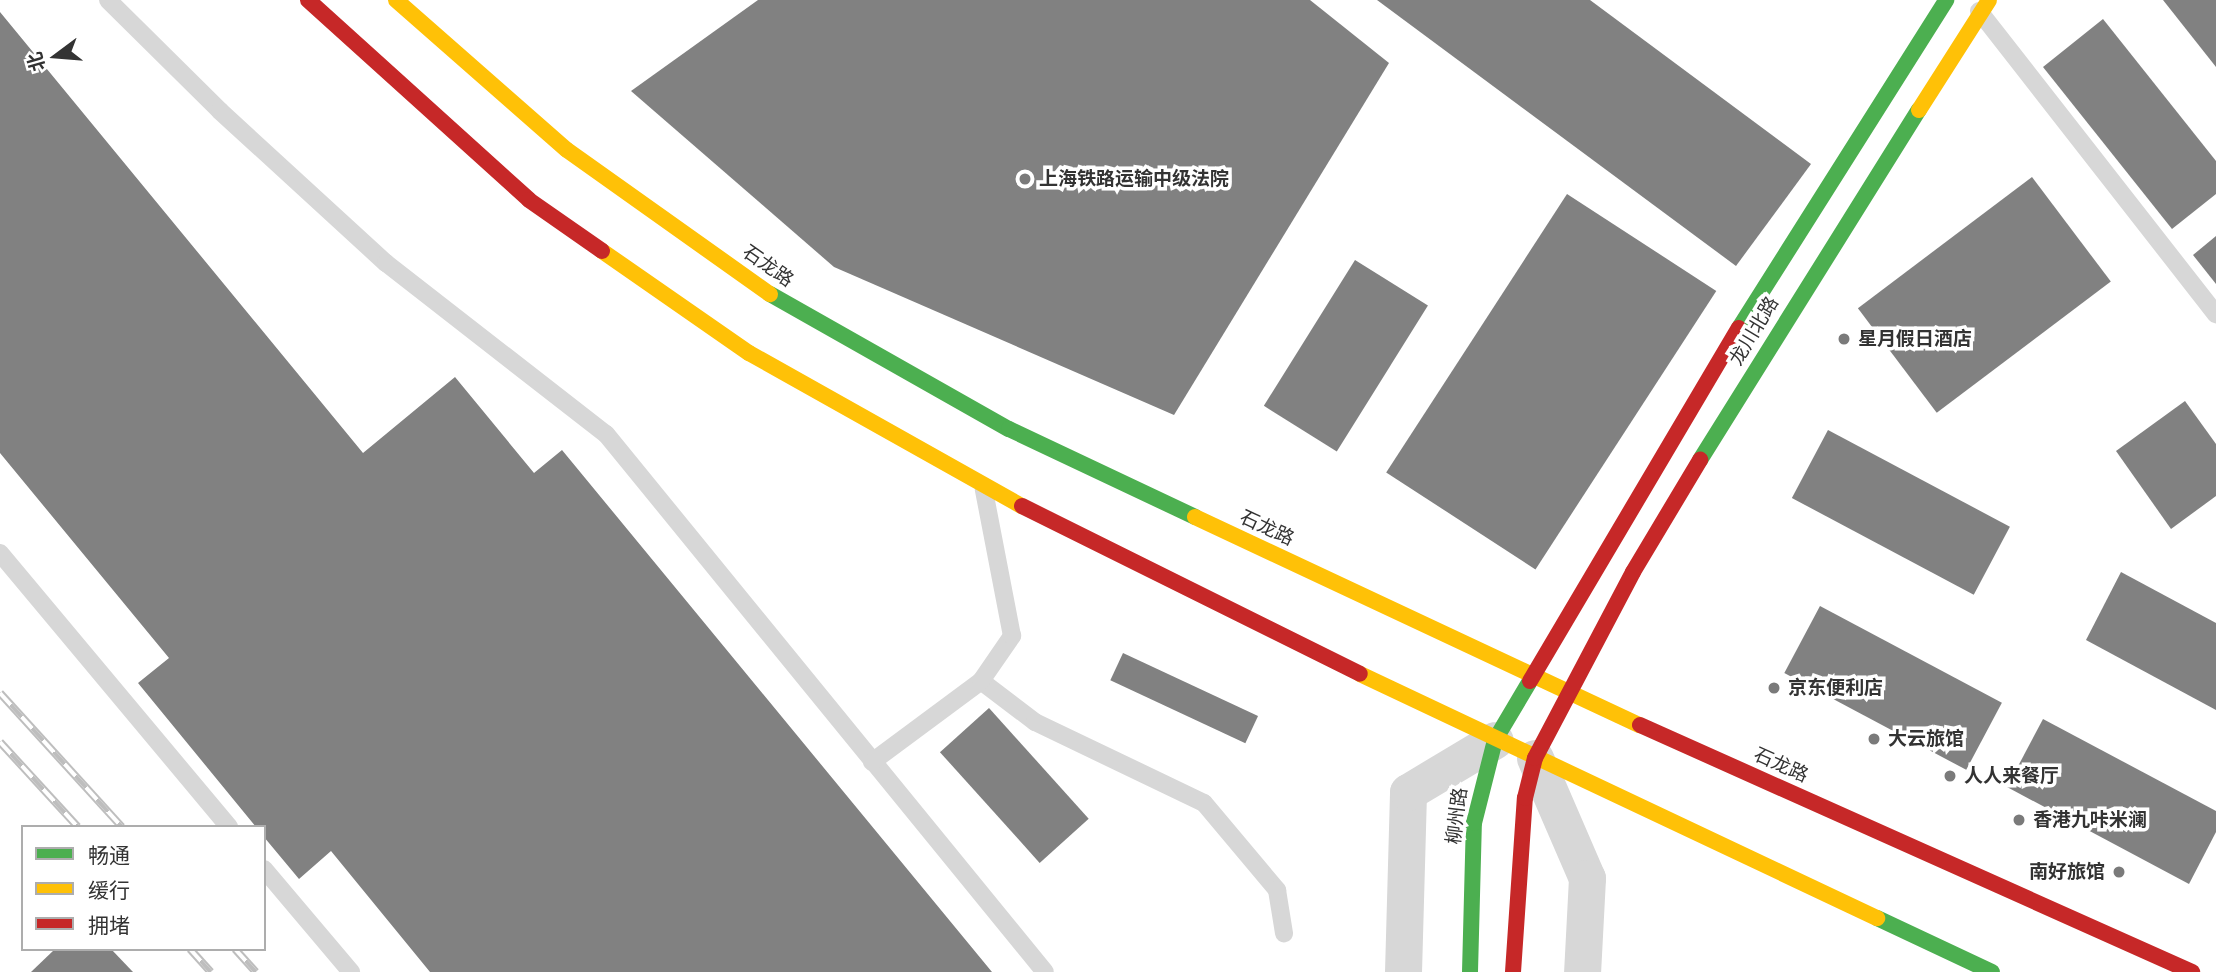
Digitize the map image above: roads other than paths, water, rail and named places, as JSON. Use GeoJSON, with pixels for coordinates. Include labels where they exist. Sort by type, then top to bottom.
{"type":"FeatureCollection","features":[{"type":"Feature","properties":{"kind":"main road"},"geometry":{"type":"LineString","coordinates":[[308,0],[529,200],[749,353],[983,487],[1495,740],[1992,972]]}},
{"type":"Feature","properties":{"kind":"main road","name":"石龙路"},"geometry":{"type":"LineString","coordinates":[[396,0],[567,150],[786,304],[1009,429],[1530,676],[2192,972]]}},
{"type":"Feature","properties":{"kind":"main road","name":"龙川北路"},"geometry":{"type":"LineString","coordinates":[[1530,676],[1754,302],[1946,0]]}},
{"type":"Feature","properties":{"kind":"main road","name":"龙川北路"},"geometry":{"type":"LineString","coordinates":[[1567,692],[1633,572],[1784,320],[1984,6]]}},
{"type":"Feature","properties":{"kind":"main road","name":"柳州路"},"geometry":{"type":"LineString","coordinates":[[1470,972],[1474,823],[1495,740],[1530,676]]}},
{"type":"Feature","properties":{"kind":"main road"},"geometry":{"type":"LineString","coordinates":[[1513,972],[1519,845],[1535,758],[1567,692]]}},
{"type":"Feature","properties":{"kind":"street"},"geometry":{"type":"LineString","coordinates":[[1403,972],[1408,792],[1495,740]]}},
{"type":"Feature","properties":{"kind":"street"},"geometry":{"type":"LineString","coordinates":[[1535,758],[1587,877],[1582,972]]}},
{"type":"Feature","properties":{"kind":"lane"},"geometry":{"type":"LineString","coordinates":[[108,0],[220,111],[386,263],[606,435],[1045,972]]}},
{"type":"Feature","properties":{"kind":"lane"},"geometry":{"type":"LineString","coordinates":[[1963,0],[1984,6],[2216,314]]}},
{"type":"Feature","properties":{"kind":"lane"},"geometry":{"type":"LineString","coordinates":[[872,762],[981,681],[1012,636],[983,487]]}},
{"type":"Feature","properties":{"kind":"lane"},"geometry":{"type":"LineString","coordinates":[[0,553],[227,825]]}},
{"type":"Feature","properties":{"kind":"lane"},"geometry":{"type":"LineString","coordinates":[[981,681],[1035,722],[1204,803],[1277,890],[1284,933]]}},
{"type":"Feature","properties":{"kind":"lane"},"geometry":{"type":"LineString","coordinates":[[266,871],[351,972]]}},
{"type":"Feature","properties":{"kind":"railway"},"geometry":{"type":"LineString","coordinates":[[0,693],[120,825]]}},
{"type":"Feature","properties":{"kind":"railway"},"geometry":{"type":"LineString","coordinates":[[0,742],[76,825]]}},
{"type":"Feature","properties":{"kind":"railway"},"geometry":{"type":"LineString","coordinates":[[192,951],[211,972]]}},
{"type":"Feature","properties":{"kind":"railway"},"geometry":{"type":"LineString","coordinates":[[237,951],[256,972]]}},
{"type":"Feature","properties":{"kind":"place","name":"上海铁路运输中级法院"},"geometry":{"type":"Point","coordinates":[1025,179]}},
{"type":"Feature","properties":{"kind":"place","name":"星月假日酒店"},"geometry":{"type":"Point","coordinates":[1844,339]}},
{"type":"Feature","properties":{"kind":"place","name":"京东便利店"},"geometry":{"type":"Point","coordinates":[1774,688]}},
{"type":"Feature","properties":{"kind":"place","name":"大云旅馆"},"geometry":{"type":"Point","coordinates":[1874,739]}},
{"type":"Feature","properties":{"kind":"place","name":"人人来餐厅"},"geometry":{"type":"Point","coordinates":[1950,776]}},
{"type":"Feature","properties":{"kind":"place","name":"香港九咔米澜"},"geometry":{"type":"Point","coordinates":[2019,820]}},
{"type":"Feature","properties":{"kind":"place","name":"南好旅馆"},"geometry":{"type":"Point","coordinates":[2119,872]}}]}
